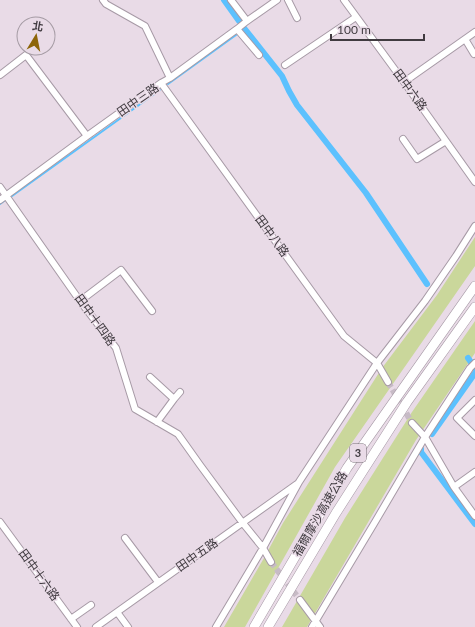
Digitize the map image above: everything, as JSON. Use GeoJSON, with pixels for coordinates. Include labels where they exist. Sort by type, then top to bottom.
{"type":"FeatureCollection","features":[{"type":"Feature","properties":{"kind":"highway","name":"福爾摩沙高速公路"},"geometry":{"type":"LineString","coordinates":[[254,627],[347,468],[475,286]]}},
{"type":"Feature","properties":{"kind":"highway","name":"福爾摩沙高速公路"},"geometry":{"type":"LineString","coordinates":[[268,627],[336,513],[402,409],[475,306]]}},
{"type":"Feature","properties":{"kind":"street"},"geometry":{"type":"LineString","coordinates":[[102,0],[106,4],[145,26],[170,78]]}},
{"type":"Feature","properties":{"kind":"street"},"geometry":{"type":"LineString","coordinates":[[231,0],[247,21]]}},
{"type":"Feature","properties":{"kind":"street","name":"田中三路"},"geometry":{"type":"LineString","coordinates":[[0,200],[278,0]]}},
{"type":"Feature","properties":{"kind":"street"},"geometry":{"type":"LineString","coordinates":[[288,0],[296,18]]}},
{"type":"Feature","properties":{"kind":"street","name":"田中六路"},"geometry":{"type":"LineString","coordinates":[[344,0],[475,182]]}},
{"type":"Feature","properties":{"kind":"street"},"geometry":{"type":"LineString","coordinates":[[285,66],[356,17]]}},
{"type":"Feature","properties":{"kind":"street"},"geometry":{"type":"LineString","coordinates":[[237,29],[259,55]]}},
{"type":"Feature","properties":{"kind":"street"},"geometry":{"type":"LineString","coordinates":[[404,82],[475,32]]}},
{"type":"Feature","properties":{"kind":"street"},"geometry":{"type":"LineString","coordinates":[[465,39],[474,54]]}},
{"type":"Feature","properties":{"kind":"street"},"geometry":{"type":"LineString","coordinates":[[0,75],[26,56],[87,136]]}},
{"type":"Feature","properties":{"kind":"street","name":"田中八路"},"geometry":{"type":"LineString","coordinates":[[161,83],[344,336],[377,363],[388,382]]}},
{"type":"Feature","properties":{"kind":"street"},"geometry":{"type":"LineString","coordinates":[[404,139],[417,159],[446,141]]}},
{"type":"Feature","properties":{"kind":"street","name":"田中十四路"},"geometry":{"type":"LineString","coordinates":[[0,187],[80,301],[116,348],[135,409],[178,434],[272,562]]}},
{"type":"Feature","properties":{"kind":"street"},"geometry":{"type":"LineString","coordinates":[[216,627],[263,548],[298,482],[377,363],[425,301],[475,226]]}},
{"type":"Feature","properties":{"kind":"street"},"geometry":{"type":"LineString","coordinates":[[80,301],[121,270],[152,311]]}},
{"type":"Feature","properties":{"kind":"street"},"geometry":{"type":"LineString","coordinates":[[312,627],[425,437],[470,368],[475,363]]}},
{"type":"Feature","properties":{"kind":"street"},"geometry":{"type":"LineString","coordinates":[[150,377],[174,399]]}},
{"type":"Feature","properties":{"kind":"street"},"geometry":{"type":"LineString","coordinates":[[157,422],[180,392]]}},
{"type":"Feature","properties":{"kind":"street"},"geometry":{"type":"LineString","coordinates":[[475,400],[457,418],[475,436]]}},
{"type":"Feature","properties":{"kind":"street"},"geometry":{"type":"LineString","coordinates":[[412,423],[425,437],[454,487],[475,516]]}},
{"type":"Feature","properties":{"kind":"street"},"geometry":{"type":"LineString","coordinates":[[454,487],[475,472]]}},
{"type":"Feature","properties":{"kind":"street","name":"田中五路"},"geometry":{"type":"LineString","coordinates":[[96,627],[298,482]]}},
{"type":"Feature","properties":{"kind":"street","name":"田中十六路"},"geometry":{"type":"LineString","coordinates":[[0,522],[77,627]]}},
{"type":"Feature","properties":{"kind":"street"},"geometry":{"type":"LineString","coordinates":[[125,538],[158,582]]}},
{"type":"Feature","properties":{"kind":"street"},"geometry":{"type":"LineString","coordinates":[[300,600],[320,627]]}},
{"type":"Feature","properties":{"kind":"street"},"geometry":{"type":"LineString","coordinates":[[71,619],[91,605]]}},
{"type":"Feature","properties":{"kind":"street"},"geometry":{"type":"LineString","coordinates":[[117,612],[128,627]]}},
{"type":"Feature","properties":{"kind":"green space"},"geometry":{"type":"Polygon","coordinates":[[[475,237],[475,266],[335,467],[245,627],[224,627],[283,523],[382,368],[437,295],[475,237]]]}},
{"type":"Feature","properties":{"kind":"green space"},"geometry":{"type":"Polygon","coordinates":[[[475,321],[475,353],[416,440],[307,627],[282,627],[345,518],[412,412],[475,321]]]}},
{"type":"Feature","properties":{"kind":"waterway"},"geometry":{"type":"LineString","coordinates":[[224,0],[239,21]]}},
{"type":"Feature","properties":{"kind":"waterway"},"geometry":{"type":"LineString","coordinates":[[244,28],[282,76],[297,105],[366,193],[427,284]]}},
{"type":"Feature","properties":{"kind":"waterway"},"geometry":{"type":"LineString","coordinates":[[168,84],[236,35]]}},
{"type":"Feature","properties":{"kind":"waterway"},"geometry":{"type":"LineString","coordinates":[[12,196],[160,90]]}},
{"type":"Feature","properties":{"kind":"waterway"},"geometry":{"type":"LineString","coordinates":[[0,204],[4,201]]}},
{"type":"Feature","properties":{"kind":"waterway"},"geometry":{"type":"LineString","coordinates":[[468,358],[475,368]]}},
{"type":"Feature","properties":{"kind":"waterway"},"geometry":{"type":"LineString","coordinates":[[432,434],[475,373]]}},
{"type":"Feature","properties":{"kind":"waterway"},"geometry":{"type":"LineString","coordinates":[[421,449],[421,452],[475,524]]}},
{"type":"Feature","properties":{"kind":"tunnel"},"geometry":{"type":"LineString","coordinates":[[388,382],[412,423]]}},
{"type":"Feature","properties":{"kind":"tunnel"},"geometry":{"type":"LineString","coordinates":[[271,562],[300,600]]}}]}
